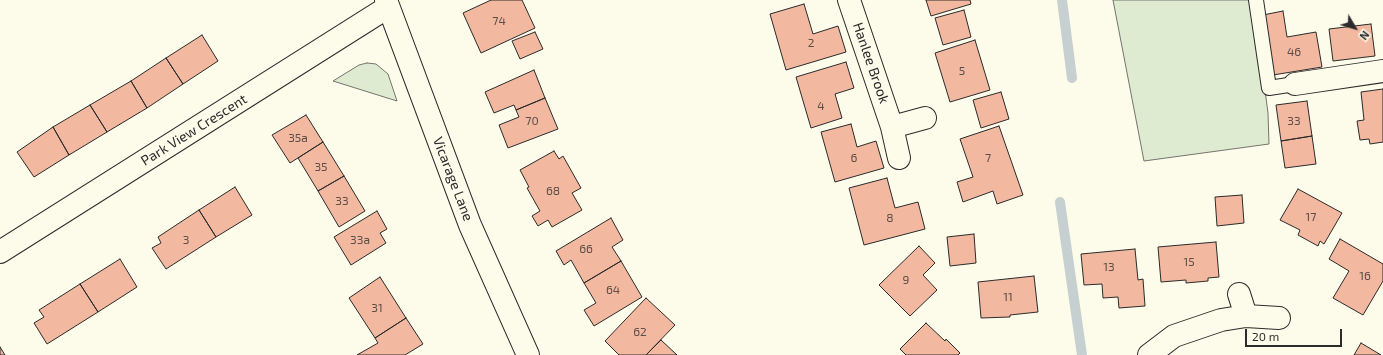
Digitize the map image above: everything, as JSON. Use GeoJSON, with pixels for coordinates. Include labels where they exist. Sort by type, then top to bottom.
{"type":"FeatureCollection","features":[{"type":"Feature","properties":{"kind":"street","name":"Hanlee Brook"},"geometry":{"type":"LineString","coordinates":[[849,0],[892,127],[899,158]]}},
{"type":"Feature","properties":{"kind":"street","name":"Park View Crescent"},"geometry":{"type":"LineString","coordinates":[[0,252],[387,3]]}},
{"type":"Feature","properties":{"kind":"street","name":"Vicarage Lane"},"geometry":{"type":"LineString","coordinates":[[387,3],[470,225],[528,355]]}},
{"type":"Feature","properties":{"kind":"street"},"geometry":{"type":"LineString","coordinates":[[1295,84],[1383,71]]}},
{"type":"Feature","properties":{"kind":"street"},"geometry":{"type":"LineString","coordinates":[[892,127],[925,118]]}},
{"type":"Feature","properties":{"kind":"street"},"geometry":{"type":"LineString","coordinates":[[1239,294],[1246,316]]}},
{"type":"Feature","properties":{"kind":"street"},"geometry":{"type":"LineString","coordinates":[[1149,355],[1174,336],[1221,320],[1246,316],[1279,318]]}},
{"type":"Feature","properties":{"kind":"lane"},"geometry":{"type":"LineString","coordinates":[[1256,0],[1269,88],[1295,84]]}},
{"type":"Feature","properties":{"kind":"green space"},"geometry":{"type":"Polygon","coordinates":[[[1113,0],[1253,0],[1268,113],[1269,144],[1144,161],[1113,0]]]}},
{"type":"Feature","properties":{"kind":"green space"},"geometry":{"type":"Polygon","coordinates":[[[367,63],[376,64],[388,74],[397,101],[333,81],[359,65],[367,63]]]}},
{"type":"Feature","properties":{"kind":"building"},"geometry":{"type":"Polygon","coordinates":[[[491,0],[522,0],[535,28],[481,53],[463,13],[491,0]]]}},
{"type":"Feature","properties":{"kind":"building"},"geometry":{"type":"Polygon","coordinates":[[[926,0],[970,0],[971,4],[931,16],[926,0]]]}},
{"type":"Feature","properties":{"kind":"building"},"geometry":{"type":"Polygon","coordinates":[[[804,4],[813,34],[838,26],[846,52],[786,70],[770,14],[804,4]]]}},
{"type":"Feature","properties":{"kind":"building"},"geometry":{"type":"Polygon","coordinates":[[[964,10],[971,37],[943,45],[935,18],[964,10]]]}},
{"type":"Feature","properties":{"kind":"building"},"geometry":{"type":"Polygon","coordinates":[[[1283,11],[1287,37],[1316,32],[1322,67],[1273,75],[1263,15],[1283,11]]]}},
{"type":"Feature","properties":{"kind":"building"},"geometry":{"type":"Polygon","coordinates":[[[1371,24],[1375,56],[1333,61],[1329,29],[1371,24]]]}},
{"type":"Feature","properties":{"kind":"building"},"geometry":{"type":"Polygon","coordinates":[[[535,32],[543,49],[520,59],[512,41],[535,32]]]}},
{"type":"Feature","properties":{"kind":"building"},"geometry":{"type":"Polygon","coordinates":[[[202,35],[218,61],[183,84],[166,58],[202,35]]]}},
{"type":"Feature","properties":{"kind":"building"},"geometry":{"type":"Polygon","coordinates":[[[975,40],[990,90],[950,102],[935,53],[975,40]]]}},
{"type":"Feature","properties":{"kind":"building"},"geometry":{"type":"Polygon","coordinates":[[[166,58],[183,84],[147,108],[131,81],[166,58]]]}},
{"type":"Feature","properties":{"kind":"building"},"geometry":{"type":"Polygon","coordinates":[[[846,62],[854,88],[835,94],[842,118],[811,128],[796,77],[846,62]]]}},
{"type":"Feature","properties":{"kind":"building"},"geometry":{"type":"Polygon","coordinates":[[[534,70],[545,98],[516,110],[514,105],[494,113],[485,92],[534,70]]]}},
{"type":"Feature","properties":{"kind":"building"},"geometry":{"type":"Polygon","coordinates":[[[131,81],[147,108],[107,132],[90,105],[131,81]]]}},
{"type":"Feature","properties":{"kind":"building"},"geometry":{"type":"Polygon","coordinates":[[[1383,89],[1383,142],[1370,144],[1369,139],[1360,140],[1357,121],[1364,120],[1361,92],[1383,89]]]}},
{"type":"Feature","properties":{"kind":"building"},"geometry":{"type":"Polygon","coordinates":[[[1001,92],[1009,119],[981,128],[973,100],[1001,92]]]}},
{"type":"Feature","properties":{"kind":"building"},"geometry":{"type":"Polygon","coordinates":[[[545,98],[558,129],[508,148],[499,125],[519,117],[516,110],[545,98]]]}},
{"type":"Feature","properties":{"kind":"building"},"geometry":{"type":"Polygon","coordinates":[[[1307,101],[1312,136],[1281,141],[1276,105],[1307,101]]]}},
{"type":"Feature","properties":{"kind":"building"},"geometry":{"type":"Polygon","coordinates":[[[90,105],[107,132],[69,155],[53,127],[90,105]]]}},
{"type":"Feature","properties":{"kind":"building"},"geometry":{"type":"Polygon","coordinates":[[[306,115],[323,142],[290,163],[272,135],[306,115]]]}},
{"type":"Feature","properties":{"kind":"building"},"geometry":{"type":"Polygon","coordinates":[[[851,124],[857,147],[876,141],[884,168],[835,182],[821,132],[851,124]]]}},
{"type":"Feature","properties":{"kind":"building"},"geometry":{"type":"Polygon","coordinates":[[[999,126],[1023,195],[997,204],[993,191],[963,202],[957,182],[973,177],[960,139],[999,126]]]}},
{"type":"Feature","properties":{"kind":"building"},"geometry":{"type":"Polygon","coordinates":[[[53,127],[69,155],[34,177],[17,152],[53,127]]]}},
{"type":"Feature","properties":{"kind":"building"},"geometry":{"type":"Polygon","coordinates":[[[1312,136],[1316,164],[1285,168],[1281,141],[1312,136]]]}},
{"type":"Feature","properties":{"kind":"building"},"geometry":{"type":"Polygon","coordinates":[[[323,142],[344,176],[318,191],[298,158],[323,142]]]}},
{"type":"Feature","properties":{"kind":"building"},"geometry":{"type":"Polygon","coordinates":[[[554,151],[559,159],[563,156],[581,188],[572,193],[582,210],[552,227],[548,220],[538,226],[532,216],[540,211],[527,188],[529,187],[520,170],[554,151]]]}},
{"type":"Feature","properties":{"kind":"building"},"geometry":{"type":"Polygon","coordinates":[[[344,176],[365,211],[339,227],[318,191],[344,176]]]}},
{"type":"Feature","properties":{"kind":"building"},"geometry":{"type":"Polygon","coordinates":[[[887,178],[895,208],[918,202],[925,229],[864,245],[849,188],[887,178]]]}},
{"type":"Feature","properties":{"kind":"building"},"geometry":{"type":"Polygon","coordinates":[[[235,187],[252,215],[216,237],[199,210],[235,187]]]}},
{"type":"Feature","properties":{"kind":"building"},"geometry":{"type":"Polygon","coordinates":[[[1298,189],[1342,213],[1324,244],[1320,241],[1318,246],[1298,235],[1300,230],[1280,220],[1298,189]]]}},
{"type":"Feature","properties":{"kind":"building"},"geometry":{"type":"Polygon","coordinates":[[[1242,195],[1244,223],[1217,226],[1215,197],[1242,195]]]}},
{"type":"Feature","properties":{"kind":"building"},"geometry":{"type":"Polygon","coordinates":[[[199,210],[216,237],[166,269],[152,248],[161,243],[158,237],[199,210]]]}},
{"type":"Feature","properties":{"kind":"building"},"geometry":{"type":"Polygon","coordinates":[[[377,211],[387,229],[380,233],[386,243],[351,265],[334,237],[377,211]]]}},
{"type":"Feature","properties":{"kind":"building"},"geometry":{"type":"Polygon","coordinates":[[[611,218],[623,240],[612,247],[621,261],[584,283],[571,260],[564,265],[556,251],[611,218]]]}},
{"type":"Feature","properties":{"kind":"building"},"geometry":{"type":"Polygon","coordinates":[[[974,234],[976,263],[950,266],[947,237],[974,234]]]}},
{"type":"Feature","properties":{"kind":"building"},"geometry":{"type":"Polygon","coordinates":[[[1340,239],[1383,264],[1383,281],[1363,315],[1333,298],[1349,271],[1329,259],[1340,239]]]}},
{"type":"Feature","properties":{"kind":"building"},"geometry":{"type":"Polygon","coordinates":[[[1216,242],[1219,277],[1208,278],[1208,281],[1186,283],[1186,280],[1161,282],[1158,247],[1216,242]]]}},
{"type":"Feature","properties":{"kind":"building"},"geometry":{"type":"Polygon","coordinates":[[[919,246],[935,263],[923,275],[937,290],[910,316],[879,285],[919,246]]]}},
{"type":"Feature","properties":{"kind":"building"},"geometry":{"type":"Polygon","coordinates":[[[1135,249],[1138,280],[1143,279],[1145,306],[1119,308],[1118,297],[1103,298],[1102,284],[1084,285],[1081,254],[1135,249]]]}},
{"type":"Feature","properties":{"kind":"building"},"geometry":{"type":"Polygon","coordinates":[[[120,259],[137,287],[98,312],[80,284],[120,259]]]}},
{"type":"Feature","properties":{"kind":"building"},"geometry":{"type":"Polygon","coordinates":[[[621,261],[642,297],[594,326],[584,310],[596,303],[584,283],[621,261]]]}},
{"type":"Feature","properties":{"kind":"building"},"geometry":{"type":"Polygon","coordinates":[[[1034,276],[1038,312],[1010,315],[1010,317],[981,318],[978,282],[1034,276]]]}},
{"type":"Feature","properties":{"kind":"building"},"geometry":{"type":"Polygon","coordinates":[[[380,277],[406,318],[375,338],[349,298],[380,277]]]}},
{"type":"Feature","properties":{"kind":"building"},"geometry":{"type":"Polygon","coordinates":[[[80,284],[98,312],[47,344],[34,323],[44,317],[39,310],[80,284]]]}},
{"type":"Feature","properties":{"kind":"building"},"geometry":{"type":"Polygon","coordinates":[[[646,298],[675,325],[646,355],[619,355],[605,341],[646,298]]]}},
{"type":"Feature","properties":{"kind":"building"},"geometry":{"type":"Polygon","coordinates":[[[406,318],[423,344],[405,355],[357,355],[378,343],[375,338],[406,318]]]}},
{"type":"Feature","properties":{"kind":"building"},"geometry":{"type":"Polygon","coordinates":[[[926,323],[945,341],[946,339],[960,353],[958,355],[906,355],[900,349],[926,323]]]}},
{"type":"Feature","properties":{"kind":"building"},"geometry":{"type":"Polygon","coordinates":[[[661,340],[677,355],[646,355],[661,340]]]}},
{"type":"Feature","properties":{"kind":"building"},"geometry":{"type":"Polygon","coordinates":[[[1361,343],[1381,355],[1354,355],[1361,343]]]}},
{"type":"Feature","properties":{"kind":"building"},"geometry":{"type":"Polygon","coordinates":[[[0,347],[5,355],[0,355],[0,347]]]}},
{"type":"Feature","properties":{"kind":"waterway"},"geometry":{"type":"LineString","coordinates":[[1062,0],[1072,78]]}},
{"type":"Feature","properties":{"kind":"waterway"},"geometry":{"type":"LineString","coordinates":[[1060,202],[1082,355]]}}]}
